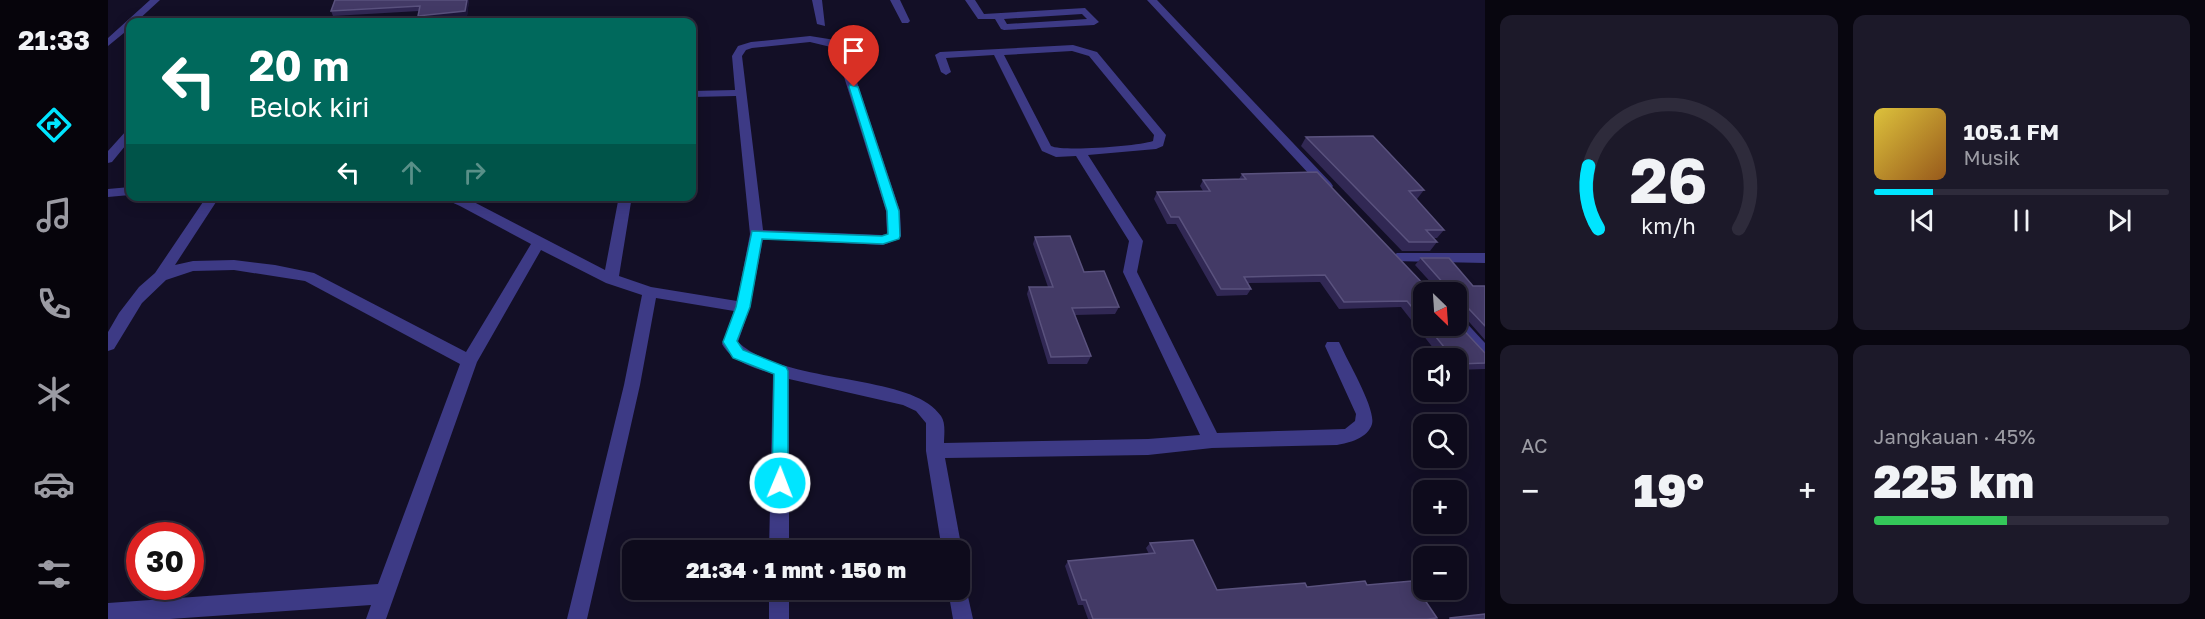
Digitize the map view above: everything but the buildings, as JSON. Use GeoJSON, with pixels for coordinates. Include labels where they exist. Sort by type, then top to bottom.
{"type":"FeatureCollection","features":[{"type":"Feature","properties":{"kind":"street"},"geometry":{"type":"LineString","coordinates":[[135,18],[155,0]]}},
{"type":"Feature","properties":{"kind":"street"},"geometry":{"type":"LineString","coordinates":[[817,0],[822,24]]}},
{"type":"Feature","properties":{"kind":"street"},"geometry":{"type":"LineString","coordinates":[[896,0],[905,21]]}},
{"type":"Feature","properties":{"kind":"street"},"geometry":{"type":"LineString","coordinates":[[970,0],[981,17],[1085,10],[1094,22],[1004,27],[998,16]]}},
{"type":"Feature","properties":{"kind":"street"},"geometry":{"type":"LineString","coordinates":[[1152,0],[1338,197]]}},
{"type":"Feature","properties":{"kind":"street"},"geometry":{"type":"LineString","coordinates":[[111,40],[126,26]]}},
{"type":"Feature","properties":{"kind":"street"},"geometry":{"type":"LineString","coordinates":[[111,40],[126,37]]}},
{"type":"Feature","properties":{"kind":"street"},"geometry":{"type":"LineString","coordinates":[[757,234],[883,240],[894,236],[896,226],[893,211],[840,46],[832,42],[817,40],[745,47],[737,56],[757,234],[743,307],[730,342],[734,351],[743,357],[781,371],[906,399],[922,406],[935,421],[935,451],[950,540]]}},
{"type":"Feature","properties":{"kind":"street"},"geometry":{"type":"LineString","coordinates":[[946,72],[940,54],[1073,48],[1093,54],[1161,138],[1159,143],[1152,146],[1080,152],[1056,153],[1046,148],[997,52]]}},
{"type":"Feature","properties":{"kind":"street"},"geometry":{"type":"LineString","coordinates":[[696,94],[742,93]]}},
{"type":"Feature","properties":{"kind":"street"},"geometry":{"type":"LineString","coordinates":[[108,159],[126,138]]}},
{"type":"Feature","properties":{"kind":"street"},"geometry":{"type":"LineString","coordinates":[[1080,152],[1136,241],[1137,250],[1131,260],[1130,272],[1212,441]]}},
{"type":"Feature","properties":{"kind":"street"},"geometry":{"type":"LineString","coordinates":[[108,193],[126,192]]}},
{"type":"Feature","properties":{"kind":"street"},"geometry":{"type":"LineString","coordinates":[[108,345],[138,298],[159,277],[211,201]]}},
{"type":"Feature","properties":{"kind":"street"},"geometry":{"type":"LineString","coordinates":[[459,201],[538,244],[611,279],[650,292],[743,307]]}},
{"type":"Feature","properties":{"kind":"street"},"geometry":{"type":"LineString","coordinates":[[611,279],[625,201]]}},
{"type":"Feature","properties":{"kind":"street"},"geometry":{"type":"LineString","coordinates":[[376,619],[469,362],[538,244]]}},
{"type":"Feature","properties":{"kind":"street"},"geometry":{"type":"LineString","coordinates":[[1411,273],[1392,253],[1485,258]]}},
{"type":"Feature","properties":{"kind":"street"},"geometry":{"type":"LineString","coordinates":[[159,277],[188,267],[250,267],[285,270],[309,277],[469,362]]}},
{"type":"Feature","properties":{"kind":"street"},"geometry":{"type":"LineString","coordinates":[[577,619],[632,385],[650,292]]}},
{"type":"Feature","properties":{"kind":"street"},"geometry":{"type":"LineString","coordinates":[[1467,334],[1485,354]]}},
{"type":"Feature","properties":{"kind":"street"},"geometry":{"type":"LineString","coordinates":[[935,451],[1148,447],[1212,441],[1337,438],[1350,435],[1364,421],[1364,414],[1333,346]]}},
{"type":"Feature","properties":{"kind":"street"},"geometry":{"type":"LineString","coordinates":[[779,540],[781,371]]}},
{"type":"Feature","properties":{"kind":"street"},"geometry":{"type":"LineString","coordinates":[[108,613],[385,594]]}},
{"type":"Feature","properties":{"kind":"street"},"geometry":{"type":"LineString","coordinates":[[779,600],[779,619]]}},
{"type":"Feature","properties":{"kind":"street"},"geometry":{"type":"LineString","coordinates":[[960,600],[963,619]]}},
{"type":"Feature","properties":{"kind":"route"},"geometry":{"type":"LineString","coordinates":[[780,483],[781,371],[738,354],[730,342],[743,307],[757,234],[883,240],[894,236],[896,226],[893,211],[854,87]]}}]}
